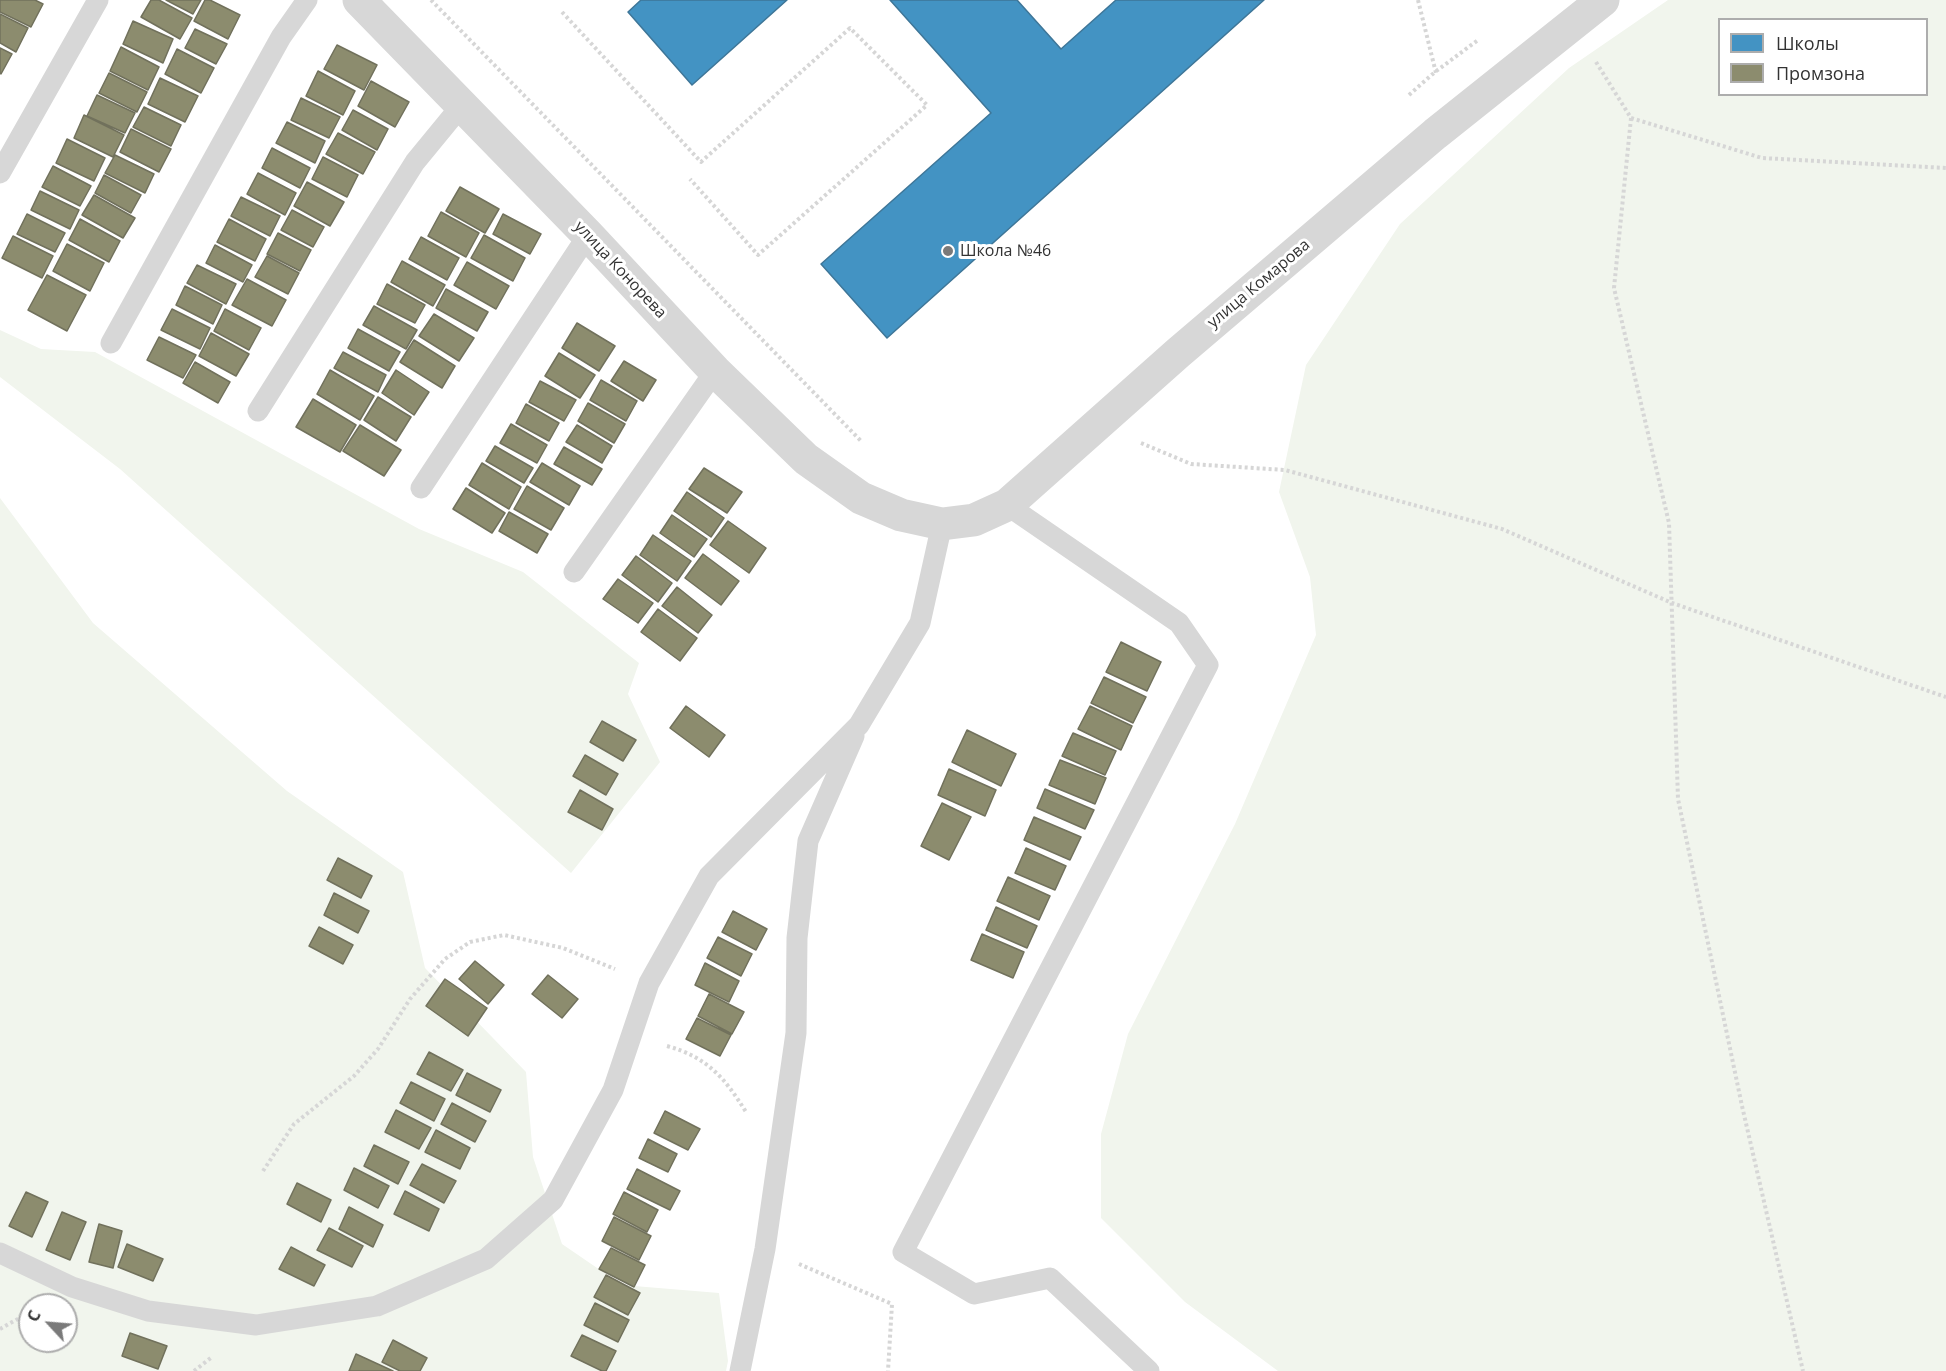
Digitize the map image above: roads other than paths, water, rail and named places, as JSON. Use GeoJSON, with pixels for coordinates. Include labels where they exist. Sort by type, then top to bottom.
{"type":"FeatureCollection","features":[{"type":"Feature","properties":{"kind":"street","name":"улица Конорева"},"geometry":{"type":"LineString","coordinates":[[359,0],[588,236],[715,371],[806,459],[861,498],[901,515]]}},
{"type":"Feature","properties":{"kind":"street","name":"улица Комарова"},"geometry":{"type":"LineString","coordinates":[[901,515],[942,524],[974,520],[1007,505],[1178,353],[1435,134],[1603,0]]}},
{"type":"Feature","properties":{"kind":"lane"},"geometry":{"type":"LineString","coordinates":[[0,172],[98,0]]}},
{"type":"Feature","properties":{"kind":"lane"},"geometry":{"type":"LineString","coordinates":[[111,343],[281,37],[308,0]]}},
{"type":"Feature","properties":{"kind":"lane"},"geometry":{"type":"LineString","coordinates":[[258,411],[414,162],[461,106]]}},
{"type":"Feature","properties":{"kind":"lane"},"geometry":{"type":"LineString","coordinates":[[422,488],[588,236]]}},
{"type":"Feature","properties":{"kind":"lane"},"geometry":{"type":"LineString","coordinates":[[574,572],[715,371]]}},
{"type":"Feature","properties":{"kind":"lane"},"geometry":{"type":"LineString","coordinates":[[1007,505],[1179,623],[1208,665],[903,1252],[974,1294],[1050,1278],[1149,1371]]}},
{"type":"Feature","properties":{"kind":"lane"},"geometry":{"type":"LineString","coordinates":[[741,1371],[765,1249],[796,1033],[797,938],[808,841],[859,725],[920,623],[942,524]]}},
{"type":"Feature","properties":{"kind":"lane"},"geometry":{"type":"LineString","coordinates":[[0,1253],[72,1287],[148,1311],[256,1324],[377,1306],[486,1259],[553,1200],[613,1090],[649,983],[710,876],[859,725]]}},
{"type":"Feature","properties":{"kind":"place","name":"Школа №46"},"geometry":{"type":"Point","coordinates":[948,251]}}]}
